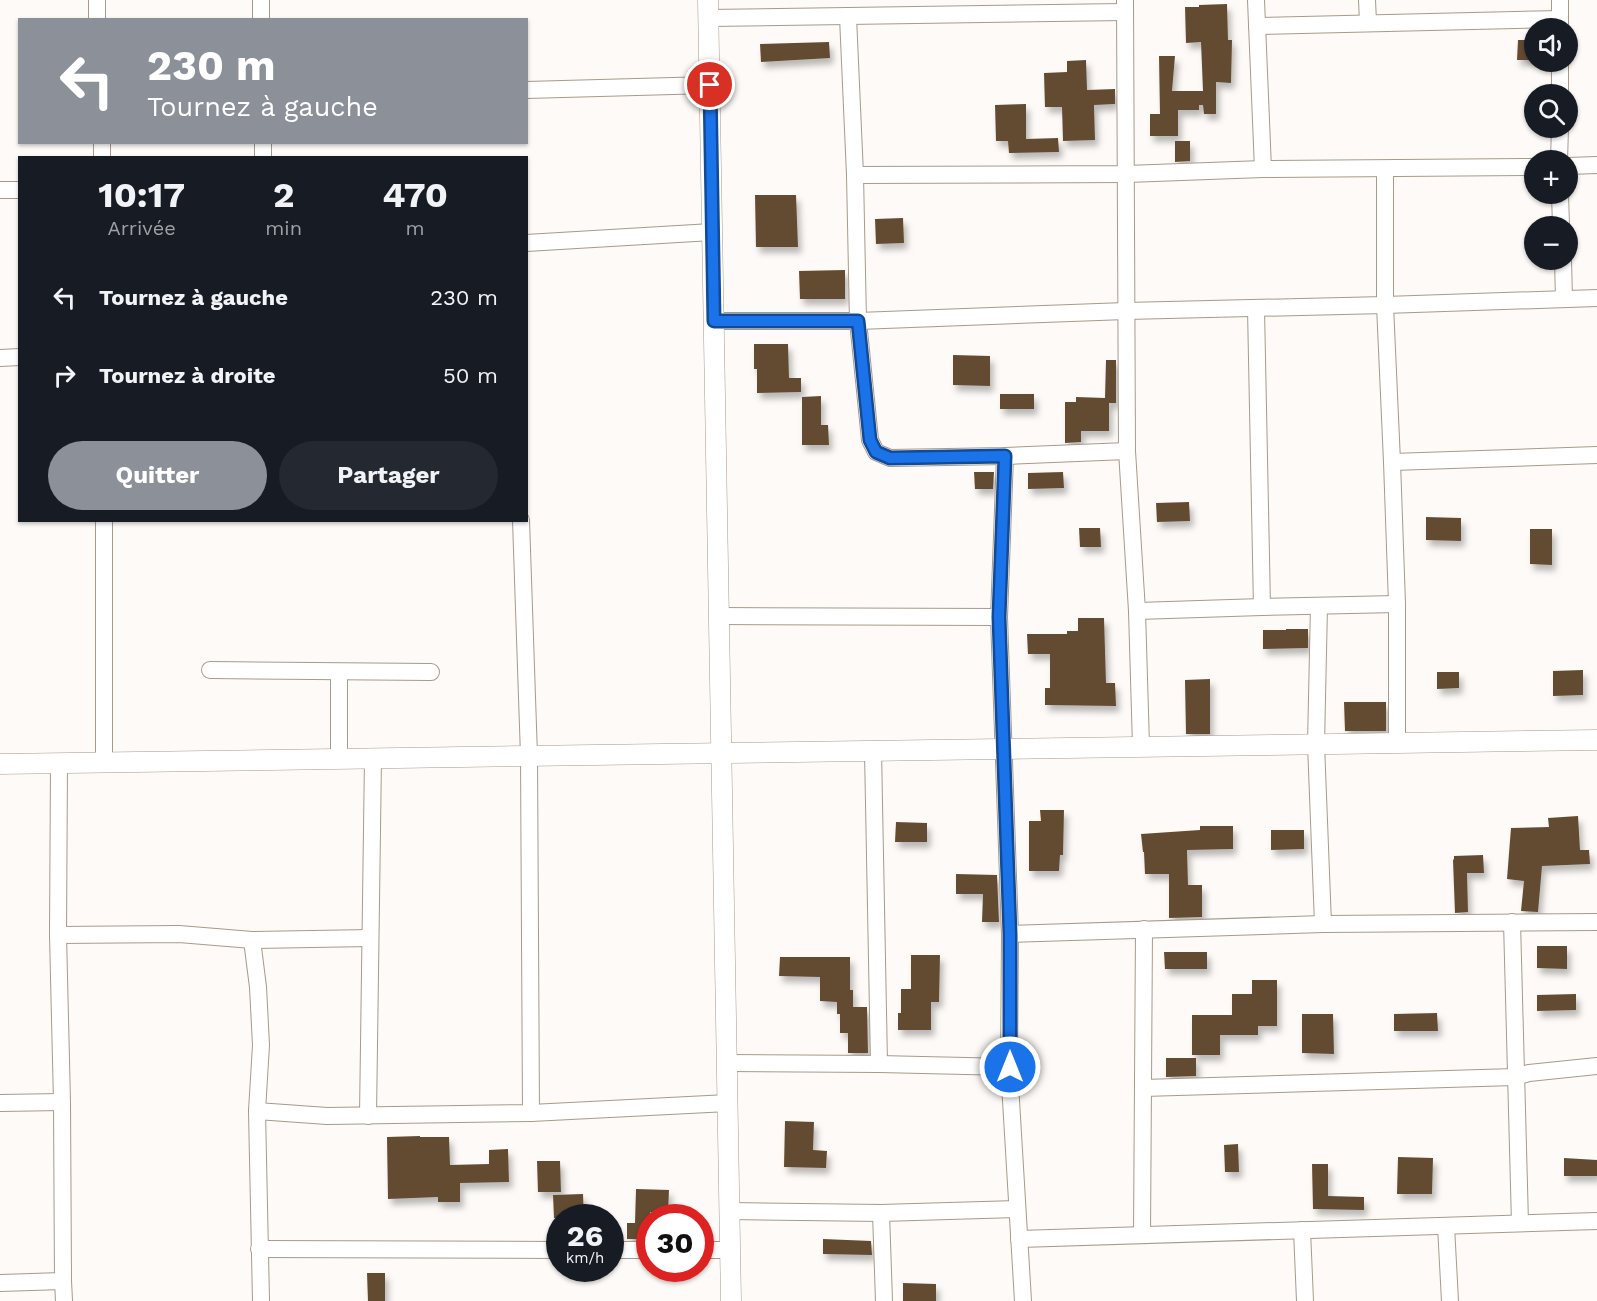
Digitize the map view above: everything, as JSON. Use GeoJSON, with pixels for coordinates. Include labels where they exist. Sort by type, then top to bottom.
{"type":"FeatureCollection","features":[{"type":"Feature","properties":{"kind":"street"},"geometry":{"type":"LineString","coordinates":[[97,0],[97,18]]}},
{"type":"Feature","properties":{"kind":"street"},"geometry":{"type":"LineString","coordinates":[[261,0],[261,18]]}},
{"type":"Feature","properties":{"kind":"street"},"geometry":{"type":"LineString","coordinates":[[1256,0],[1263,169]]}},
{"type":"Feature","properties":{"kind":"street"},"geometry":{"type":"LineString","coordinates":[[1367,0],[1368,22]]}},
{"type":"Feature","properties":{"kind":"street"},"geometry":{"type":"LineString","coordinates":[[1560,0],[1560,18]]}},
{"type":"Feature","properties":{"kind":"street"},"geometry":{"type":"LineString","coordinates":[[731,1301],[709,9],[848,17],[899,7],[1125,6],[1127,451],[1137,611],[1141,746]]}},
{"type":"Feature","properties":{"kind":"street"},"geometry":{"type":"LineString","coordinates":[[848,17],[855,175],[858,321],[870,440],[876,452],[890,458],[1127,451]]}},
{"type":"Feature","properties":{"kind":"street"},"geometry":{"type":"LineString","coordinates":[[1257,26],[1368,22],[1524,24]]}},
{"type":"Feature","properties":{"kind":"street"},"geometry":{"type":"LineString","coordinates":[[528,90],[710,85]]}},
{"type":"Feature","properties":{"kind":"street"},"geometry":{"type":"LineString","coordinates":[[1578,166],[1597,165]]}},
{"type":"Feature","properties":{"kind":"street"},"geometry":{"type":"LineString","coordinates":[[855,175],[1127,174],[1263,169],[1524,167]]}},
{"type":"Feature","properties":{"kind":"street"},"geometry":{"type":"LineString","coordinates":[[1385,169],[1384,306],[1397,604],[1397,743]]}},
{"type":"Feature","properties":{"kind":"street"},"geometry":{"type":"LineString","coordinates":[[0,190],[18,190]]}},
{"type":"Feature","properties":{"kind":"street"},"geometry":{"type":"LineString","coordinates":[[528,243],[712,232]]}},
{"type":"Feature","properties":{"kind":"street"},"geometry":{"type":"LineString","coordinates":[[1563,270],[1564,299]]}},
{"type":"Feature","properties":{"kind":"street"},"geometry":{"type":"LineString","coordinates":[[714,321],[858,321],[1597,298]]}},
{"type":"Feature","properties":{"kind":"street"},"geometry":{"type":"LineString","coordinates":[[1256,309],[1262,607]]}},
{"type":"Feature","properties":{"kind":"street"},"geometry":{"type":"LineString","coordinates":[[0,358],[18,357]]}},
{"type":"Feature","properties":{"kind":"street"},"geometry":{"type":"LineString","coordinates":[[1392,462],[1597,455]]}},
{"type":"Feature","properties":{"kind":"street"},"geometry":{"type":"LineString","coordinates":[[1005,456],[999,617],[1010,934],[1010,1067],[1023,1301]]}},
{"type":"Feature","properties":{"kind":"street"},"geometry":{"type":"LineString","coordinates":[[104,522],[104,762]]}},
{"type":"Feature","properties":{"kind":"street"},"geometry":{"type":"LineString","coordinates":[[521,522],[530,756],[531,1113]]}},
{"type":"Feature","properties":{"kind":"street"},"geometry":{"type":"LineString","coordinates":[[1137,611],[1397,604]]}},
{"type":"Feature","properties":{"kind":"street"},"geometry":{"type":"LineString","coordinates":[[1319,606],[1316,744],[1323,924]]}},
{"type":"Feature","properties":{"kind":"street"},"geometry":{"type":"LineString","coordinates":[[719,616],[999,617]]}},
{"type":"Feature","properties":{"kind":"street"},"geometry":{"type":"LineString","coordinates":[[210,670],[430,672]]}},
{"type":"Feature","properties":{"kind":"street"},"geometry":{"type":"LineString","coordinates":[[339,672],[339,759]]}},
{"type":"Feature","properties":{"kind":"street"},"geometry":{"type":"LineString","coordinates":[[0,764],[1597,740]]}},
{"type":"Feature","properties":{"kind":"street"},"geometry":{"type":"LineString","coordinates":[[873,750],[879,1064]]}},
{"type":"Feature","properties":{"kind":"street"},"geometry":{"type":"LineString","coordinates":[[368,1116],[373,758]]}},
{"type":"Feature","properties":{"kind":"street"},"geometry":{"type":"LineString","coordinates":[[59,763],[58,935],[64,1301]]}},
{"type":"Feature","properties":{"kind":"street"},"geometry":{"type":"LineString","coordinates":[[1512,922],[1520,1223]]}},
{"type":"Feature","properties":{"kind":"street"},"geometry":{"type":"LineString","coordinates":[[1010,934],[1323,924],[1597,922]]}},
{"type":"Feature","properties":{"kind":"street"},"geometry":{"type":"LineString","coordinates":[[1142,1235],[1144,929]]}},
{"type":"Feature","properties":{"kind":"street"},"geometry":{"type":"LineString","coordinates":[[58,935],[179,934],[252,940],[370,938]]}},
{"type":"Feature","properties":{"kind":"street"},"geometry":{"type":"LineString","coordinates":[[252,940],[258,987],[261,1045],[257,1111],[261,1301]]}},
{"type":"Feature","properties":{"kind":"street"},"geometry":{"type":"LineString","coordinates":[[727,1063],[1010,1067]]}},
{"type":"Feature","properties":{"kind":"street"},"geometry":{"type":"LineString","coordinates":[[1143,1088],[1515,1077],[1529,1072],[1597,1066]]}},
{"type":"Feature","properties":{"kind":"street"},"geometry":{"type":"LineString","coordinates":[[0,1103],[62,1101]]}},
{"type":"Feature","properties":{"kind":"street"},"geometry":{"type":"LineString","coordinates":[[257,1111],[327,1116],[368,1116],[531,1113],[728,1103]]}},
{"type":"Feature","properties":{"kind":"street"},"geometry":{"type":"LineString","coordinates":[[730,1211],[881,1213],[1017,1209]]}},
{"type":"Feature","properties":{"kind":"street"},"geometry":{"type":"LineString","coordinates":[[881,1213],[884,1301]]}},
{"type":"Feature","properties":{"kind":"street"},"geometry":{"type":"LineString","coordinates":[[1019,1239],[1597,1221]]}},
{"type":"Feature","properties":{"kind":"street"},"geometry":{"type":"LineString","coordinates":[[1446,1226],[1450,1301]]}},
{"type":"Feature","properties":{"kind":"street"},"geometry":{"type":"LineString","coordinates":[[1302,1230],[1305,1301]]}},
{"type":"Feature","properties":{"kind":"street"},"geometry":{"type":"LineString","coordinates":[[259,1250],[546,1250]]}},
{"type":"Feature","properties":{"kind":"street"},"geometry":{"type":"LineString","coordinates":[[714,1250],[730,1250]]}},
{"type":"Feature","properties":{"kind":"street"},"geometry":{"type":"LineString","coordinates":[[0,1283],[63,1281]]}},
{"type":"Feature","properties":{"kind":"building"},"geometry":{"type":"Polygon","coordinates":[[[1227,4],[1228,40],[1232,40],[1231,83],[1216,82],[1216,114],[1204,114],[1203,105],[1199,105],[1199,110],[1178,110],[1178,136],[1150,136],[1150,114],[1160,114],[1159,56],[1175,56],[1172,91],[1203,91],[1201,42],[1186,43],[1185,7],[1227,4]]]}},
{"type":"Feature","properties":{"kind":"building"},"geometry":{"type":"Polygon","coordinates":[[[1518,40],[1524,40],[1524,60],[1517,60],[1518,40]]]}},
{"type":"Feature","properties":{"kind":"building"},"geometry":{"type":"Polygon","coordinates":[[[829,42],[830,58],[761,62],[760,44],[829,42]]]}},
{"type":"Feature","properties":{"kind":"building"},"geometry":{"type":"Polygon","coordinates":[[[1086,60],[1087,90],[1115,89],[1115,104],[1094,105],[1095,140],[1063,141],[1062,107],[1045,107],[1044,73],[1067,72],[1067,61],[1086,60]]]}},
{"type":"Feature","properties":{"kind":"building"},"geometry":{"type":"Polygon","coordinates":[[[1026,104],[1026,139],[1058,138],[1059,152],[1009,153],[1008,141],[996,141],[995,105],[1026,104]]]}},
{"type":"Feature","properties":{"kind":"building"},"geometry":{"type":"Polygon","coordinates":[[[1175,141],[1190,141],[1190,161],[1175,162],[1175,141]]]}},
{"type":"Feature","properties":{"kind":"building"},"geometry":{"type":"Polygon","coordinates":[[[755,195],[796,195],[798,247],[756,247],[755,195]]]}},
{"type":"Feature","properties":{"kind":"building"},"geometry":{"type":"Polygon","coordinates":[[[903,218],[904,243],[876,244],[875,219],[903,218]]]}},
{"type":"Feature","properties":{"kind":"building"},"geometry":{"type":"Polygon","coordinates":[[[845,270],[845,299],[800,299],[799,271],[845,270]]]}},
{"type":"Feature","properties":{"kind":"building"},"geometry":{"type":"Polygon","coordinates":[[[754,344],[788,344],[789,378],[801,378],[801,392],[757,393],[754,344]]]}},
{"type":"Feature","properties":{"kind":"building"},"geometry":{"type":"Polygon","coordinates":[[[953,355],[990,356],[990,386],[953,385],[953,355]]]}},
{"type":"Feature","properties":{"kind":"building"},"geometry":{"type":"Polygon","coordinates":[[[1106,360],[1116,360],[1116,403],[1109,403],[1109,431],[1081,431],[1081,442],[1065,443],[1065,402],[1076,402],[1076,397],[1105,398],[1106,360]]]}},
{"type":"Feature","properties":{"kind":"building"},"geometry":{"type":"Polygon","coordinates":[[[1000,394],[1034,394],[1034,409],[1000,409],[1000,394]]]}},
{"type":"Feature","properties":{"kind":"building"},"geometry":{"type":"Polygon","coordinates":[[[821,396],[821,425],[828,425],[829,445],[802,445],[802,397],[821,396]]]}},
{"type":"Feature","properties":{"kind":"building"},"geometry":{"type":"Polygon","coordinates":[[[974,472],[994,472],[993,489],[975,489],[974,472]]]}},
{"type":"Feature","properties":{"kind":"building"},"geometry":{"type":"Polygon","coordinates":[[[1063,472],[1064,488],[1028,489],[1028,473],[1063,472]]]}},
{"type":"Feature","properties":{"kind":"building"},"geometry":{"type":"Polygon","coordinates":[[[1189,502],[1190,521],[1157,522],[1156,503],[1189,502]]]}},
{"type":"Feature","properties":{"kind":"building"},"geometry":{"type":"Polygon","coordinates":[[[1426,517],[1461,518],[1461,541],[1426,540],[1426,517]]]}},
{"type":"Feature","properties":{"kind":"building"},"geometry":{"type":"Polygon","coordinates":[[[1079,528],[1100,528],[1101,547],[1080,547],[1079,528]]]}},
{"type":"Feature","properties":{"kind":"building"},"geometry":{"type":"Polygon","coordinates":[[[1530,529],[1552,529],[1552,565],[1530,564],[1530,529]]]}},
{"type":"Feature","properties":{"kind":"building"},"geometry":{"type":"Polygon","coordinates":[[[1078,618],[1104,618],[1106,683],[1115,683],[1116,706],[1045,705],[1045,688],[1050,688],[1050,654],[1028,654],[1027,634],[1067,634],[1067,631],[1078,631],[1078,618]]]}},
{"type":"Feature","properties":{"kind":"building"},"geometry":{"type":"Polygon","coordinates":[[[1308,629],[1308,648],[1263,649],[1263,630],[1308,629]]]}},
{"type":"Feature","properties":{"kind":"building"},"geometry":{"type":"Polygon","coordinates":[[[1583,670],[1583,695],[1553,696],[1553,671],[1583,670]]]}},
{"type":"Feature","properties":{"kind":"building"},"geometry":{"type":"Polygon","coordinates":[[[1437,672],[1459,672],[1459,688],[1437,689],[1437,672]]]}},
{"type":"Feature","properties":{"kind":"building"},"geometry":{"type":"Polygon","coordinates":[[[1210,679],[1210,734],[1186,734],[1185,680],[1210,679]]]}},
{"type":"Feature","properties":{"kind":"building"},"geometry":{"type":"Polygon","coordinates":[[[1344,702],[1386,702],[1386,731],[1345,731],[1344,702]]]}},
{"type":"Feature","properties":{"kind":"building"},"geometry":{"type":"Polygon","coordinates":[[[1040,810],[1064,810],[1063,855],[1060,855],[1059,871],[1029,871],[1029,821],[1041,821],[1040,810]]]}},
{"type":"Feature","properties":{"kind":"building"},"geometry":{"type":"Polygon","coordinates":[[[1578,816],[1580,850],[1589,850],[1590,864],[1542,866],[1538,912],[1521,911],[1524,881],[1507,879],[1511,828],[1549,827],[1548,818],[1578,816]]]}},
{"type":"Feature","properties":{"kind":"building"},"geometry":{"type":"Polygon","coordinates":[[[896,822],[927,823],[927,842],[895,842],[896,822]]]}},
{"type":"Feature","properties":{"kind":"building"},"geometry":{"type":"Polygon","coordinates":[[[1200,826],[1233,826],[1233,849],[1187,850],[1188,885],[1202,885],[1202,917],[1169,918],[1169,874],[1145,874],[1141,834],[1200,830],[1200,826]]]}},
{"type":"Feature","properties":{"kind":"building"},"geometry":{"type":"Polygon","coordinates":[[[1271,830],[1304,830],[1304,849],[1271,850],[1271,830]]]}},
{"type":"Feature","properties":{"kind":"building"},"geometry":{"type":"Polygon","coordinates":[[[1483,855],[1484,873],[1467,873],[1468,912],[1455,913],[1454,856],[1483,855]]]}},
{"type":"Feature","properties":{"kind":"building"},"geometry":{"type":"Polygon","coordinates":[[[956,874],[997,875],[999,922],[982,922],[983,894],[956,894],[956,874]]]}},
{"type":"Feature","properties":{"kind":"building"},"geometry":{"type":"Polygon","coordinates":[[[1537,946],[1567,946],[1567,969],[1537,968],[1537,946]]]}},
{"type":"Feature","properties":{"kind":"building"},"geometry":{"type":"Polygon","coordinates":[[[1164,952],[1207,952],[1207,969],[1165,969],[1164,952]]]}},
{"type":"Feature","properties":{"kind":"building"},"geometry":{"type":"Polygon","coordinates":[[[911,955],[940,955],[939,1002],[931,1002],[931,1030],[898,1030],[901,989],[911,989],[911,955]]]}},
{"type":"Feature","properties":{"kind":"building"},"geometry":{"type":"Polygon","coordinates":[[[780,957],[850,957],[850,990],[853,990],[853,1007],[867,1007],[868,1053],[848,1053],[848,1033],[840,1033],[840,1014],[837,1014],[837,1002],[820,1001],[820,977],[779,976],[780,957]]]}},
{"type":"Feature","properties":{"kind":"building"},"geometry":{"type":"Polygon","coordinates":[[[1252,980],[1277,980],[1277,1026],[1258,1026],[1258,1035],[1220,1035],[1220,1055],[1192,1055],[1192,1015],[1232,1015],[1232,994],[1252,994],[1252,980]]]}},
{"type":"Feature","properties":{"kind":"building"},"geometry":{"type":"Polygon","coordinates":[[[1576,994],[1576,1010],[1537,1011],[1537,995],[1576,994]]]}},
{"type":"Feature","properties":{"kind":"building"},"geometry":{"type":"Polygon","coordinates":[[[1437,1013],[1438,1031],[1394,1031],[1394,1014],[1437,1013]]]}},
{"type":"Feature","properties":{"kind":"building"},"geometry":{"type":"Polygon","coordinates":[[[1302,1014],[1333,1014],[1334,1054],[1302,1053],[1302,1014]]]}},
{"type":"Feature","properties":{"kind":"building"},"geometry":{"type":"Polygon","coordinates":[[[1166,1058],[1196,1058],[1196,1076],[1166,1077],[1166,1058]]]}},
{"type":"Feature","properties":{"kind":"building"},"geometry":{"type":"Polygon","coordinates":[[[785,1121],[814,1122],[813,1150],[827,1151],[826,1168],[784,1167],[785,1121]]]}},
{"type":"Feature","properties":{"kind":"building"},"geometry":{"type":"Polygon","coordinates":[[[387,1137],[449,1137],[450,1165],[489,1164],[489,1150],[508,1149],[509,1182],[460,1183],[460,1202],[438,1202],[438,1197],[388,1199],[387,1137]]]}},
{"type":"Feature","properties":{"kind":"building"},"geometry":{"type":"Polygon","coordinates":[[[1238,1144],[1239,1172],[1225,1172],[1224,1145],[1238,1144]]]}},
{"type":"Feature","properties":{"kind":"building"},"geometry":{"type":"Polygon","coordinates":[[[1398,1157],[1433,1158],[1432,1194],[1397,1194],[1398,1157]]]}},
{"type":"Feature","properties":{"kind":"building"},"geometry":{"type":"Polygon","coordinates":[[[1564,1158],[1597,1160],[1597,1176],[1564,1176],[1564,1158]]]}},
{"type":"Feature","properties":{"kind":"building"},"geometry":{"type":"Polygon","coordinates":[[[537,1161],[560,1161],[561,1192],[538,1192],[537,1161]]]}},
{"type":"Feature","properties":{"kind":"building"},"geometry":{"type":"Polygon","coordinates":[[[1312,1164],[1328,1164],[1328,1196],[1364,1197],[1364,1210],[1313,1209],[1312,1164]]]}},
{"type":"Feature","properties":{"kind":"building"},"geometry":{"type":"Polygon","coordinates":[[[636,1189],[669,1190],[668,1204],[636,1204],[636,1239],[627,1239],[627,1223],[635,1223],[636,1189]]]}},
{"type":"Feature","properties":{"kind":"building"},"geometry":{"type":"Polygon","coordinates":[[[583,1194],[583,1204],[553,1204],[553,1195],[583,1194]]]}},
{"type":"Feature","properties":{"kind":"building"},"geometry":{"type":"Polygon","coordinates":[[[823,1239],[871,1241],[872,1255],[823,1254],[823,1239]]]}},
{"type":"Feature","properties":{"kind":"building"},"geometry":{"type":"Polygon","coordinates":[[[367,1273],[385,1273],[385,1301],[368,1301],[367,1273]]]}},
{"type":"Feature","properties":{"kind":"building"},"geometry":{"type":"Polygon","coordinates":[[[903,1283],[936,1284],[936,1301],[903,1301],[903,1283]]]}},
{"type":"Feature","properties":{"kind":"route"},"geometry":{"type":"LineString","coordinates":[[710,85],[714,321],[858,321],[870,440],[876,452],[890,458],[1005,456],[999,617],[1010,934],[1010,1067]]}}]}
